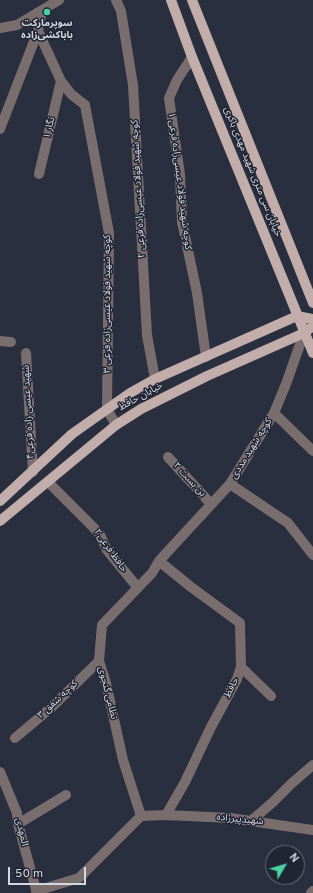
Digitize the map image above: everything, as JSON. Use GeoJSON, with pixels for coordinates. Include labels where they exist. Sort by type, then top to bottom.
{"type":"FeatureCollection","features":[{"type":"Feature","properties":{"kind":"main road","name":"خیابان سی متری شهید مهدی باکری"},"geometry":{"type":"LineString","coordinates":[[171,0],[192,57],[313,353]]}},
{"type":"Feature","properties":{"kind":"main road","name":"خیابان سی متری شهید مهدی باکری"},"geometry":{"type":"LineString","coordinates":[[192,0],[313,303]]}},
{"type":"Feature","properties":{"kind":"main road","name":"خیابان حافظ"},"geometry":{"type":"LineString","coordinates":[[0,501],[33,472],[72,434],[130,393],[155,379],[297,316]]}},
{"type":"Feature","properties":{"kind":"main road"},"geometry":{"type":"LineString","coordinates":[[297,316],[313,319]]}},
{"type":"Feature","properties":{"kind":"main road","name":"خیابان حافظ"},"geometry":{"type":"LineString","coordinates":[[0,521],[116,425],[141,409],[207,376],[304,333],[313,326]]}},
{"type":"Feature","properties":{"kind":"street"},"geometry":{"type":"LineString","coordinates":[[0,28],[17,25],[59,0]]}},
{"type":"Feature","properties":{"kind":"street","name":"کوچه شهید فولاد عیسی‌زاده فرعی ۲"},"geometry":{"type":"LineString","coordinates":[[116,0],[121,10],[133,85],[147,335],[155,379]]}},
{"type":"Feature","properties":{"kind":"street"},"geometry":{"type":"LineString","coordinates":[[0,129],[38,31],[42,11]]}},
{"type":"Feature","properties":{"kind":"street","name":"کوچه شهید فولاد عیسی‌زاده فرعی ۳"},"geometry":{"type":"LineString","coordinates":[[38,31],[61,81],[71,94],[85,106],[109,233],[107,409]]}},
{"type":"Feature","properties":{"kind":"street","name":"کوچه شهید فولاد عیسی‌زاده فرعی ۱"},"geometry":{"type":"LineString","coordinates":[[192,57],[177,80],[169,98],[180,175],[182,222],[198,293],[206,357]]}},
{"type":"Feature","properties":{"kind":"street","name":"نگار ۱"},"geometry":{"type":"LineString","coordinates":[[39,174],[61,81]]}},
{"type":"Feature","properties":{"kind":"street","name":"کوچه شهید مددی"},"geometry":{"type":"LineString","coordinates":[[304,333],[274,413],[230,484],[288,523],[313,555]]}},
{"type":"Feature","properties":{"kind":"street"},"geometry":{"type":"LineString","coordinates":[[0,342],[11,342]]}},
{"type":"Feature","properties":{"kind":"street","name":"شهید عیسی زاده فرعی۴"},"geometry":{"type":"LineString","coordinates":[[26,352],[33,472]]}},
{"type":"Feature","properties":{"kind":"street"},"geometry":{"type":"LineString","coordinates":[[107,409],[116,425]]}},
{"type":"Feature","properties":{"kind":"street"},"geometry":{"type":"LineString","coordinates":[[274,413],[313,451]]}},
{"type":"Feature","properties":{"kind":"street","name":"بن بست ۲"},"geometry":{"type":"LineString","coordinates":[[168,457],[211,504]]}},
{"type":"Feature","properties":{"kind":"street","name":"حافظ فرعی۲"},"geometry":{"type":"LineString","coordinates":[[48,482],[99,533],[107,550],[138,588]]}},
{"type":"Feature","properties":{"kind":"street","name":"نظامی گنجوی"},"geometry":{"type":"LineString","coordinates":[[141,816],[123,760],[106,683],[99,661],[102,625],[152,573],[159,561],[230,484]]}},
{"type":"Feature","properties":{"kind":"street","name":"حافظ"},"geometry":{"type":"LineString","coordinates":[[159,561],[240,623],[240,667],[237,679],[211,727],[185,782],[166,815]]}},
{"type":"Feature","properties":{"kind":"street","name":"کوچه شفق ۳"},"geometry":{"type":"LineString","coordinates":[[15,738],[52,707],[99,661]]}},
{"type":"Feature","properties":{"kind":"street"},"geometry":{"type":"LineString","coordinates":[[240,667],[271,696]]}},
{"type":"Feature","properties":{"kind":"street"},"geometry":{"type":"LineString","coordinates":[[251,821],[313,765]]}},
{"type":"Feature","properties":{"kind":"street","name":"المهدی"},"geometry":{"type":"LineString","coordinates":[[0,772],[16,813],[36,892]]}},
{"type":"Feature","properties":{"kind":"street"},"geometry":{"type":"LineString","coordinates":[[18,824],[66,795]]}},
{"type":"Feature","properties":{"kind":"street"},"geometry":{"type":"LineString","coordinates":[[36,892],[79,878],[141,816],[166,815]]}},
{"type":"Feature","properties":{"kind":"street","name":"شهیدپیرزاده"},"geometry":{"type":"LineString","coordinates":[[166,815],[251,821],[313,830]]}},
{"type":"Feature","properties":{"kind":"place","name":"سوپرمارکت باباکشی‌زاده"},"geometry":{"type":"Point","coordinates":[47,12]}}]}
